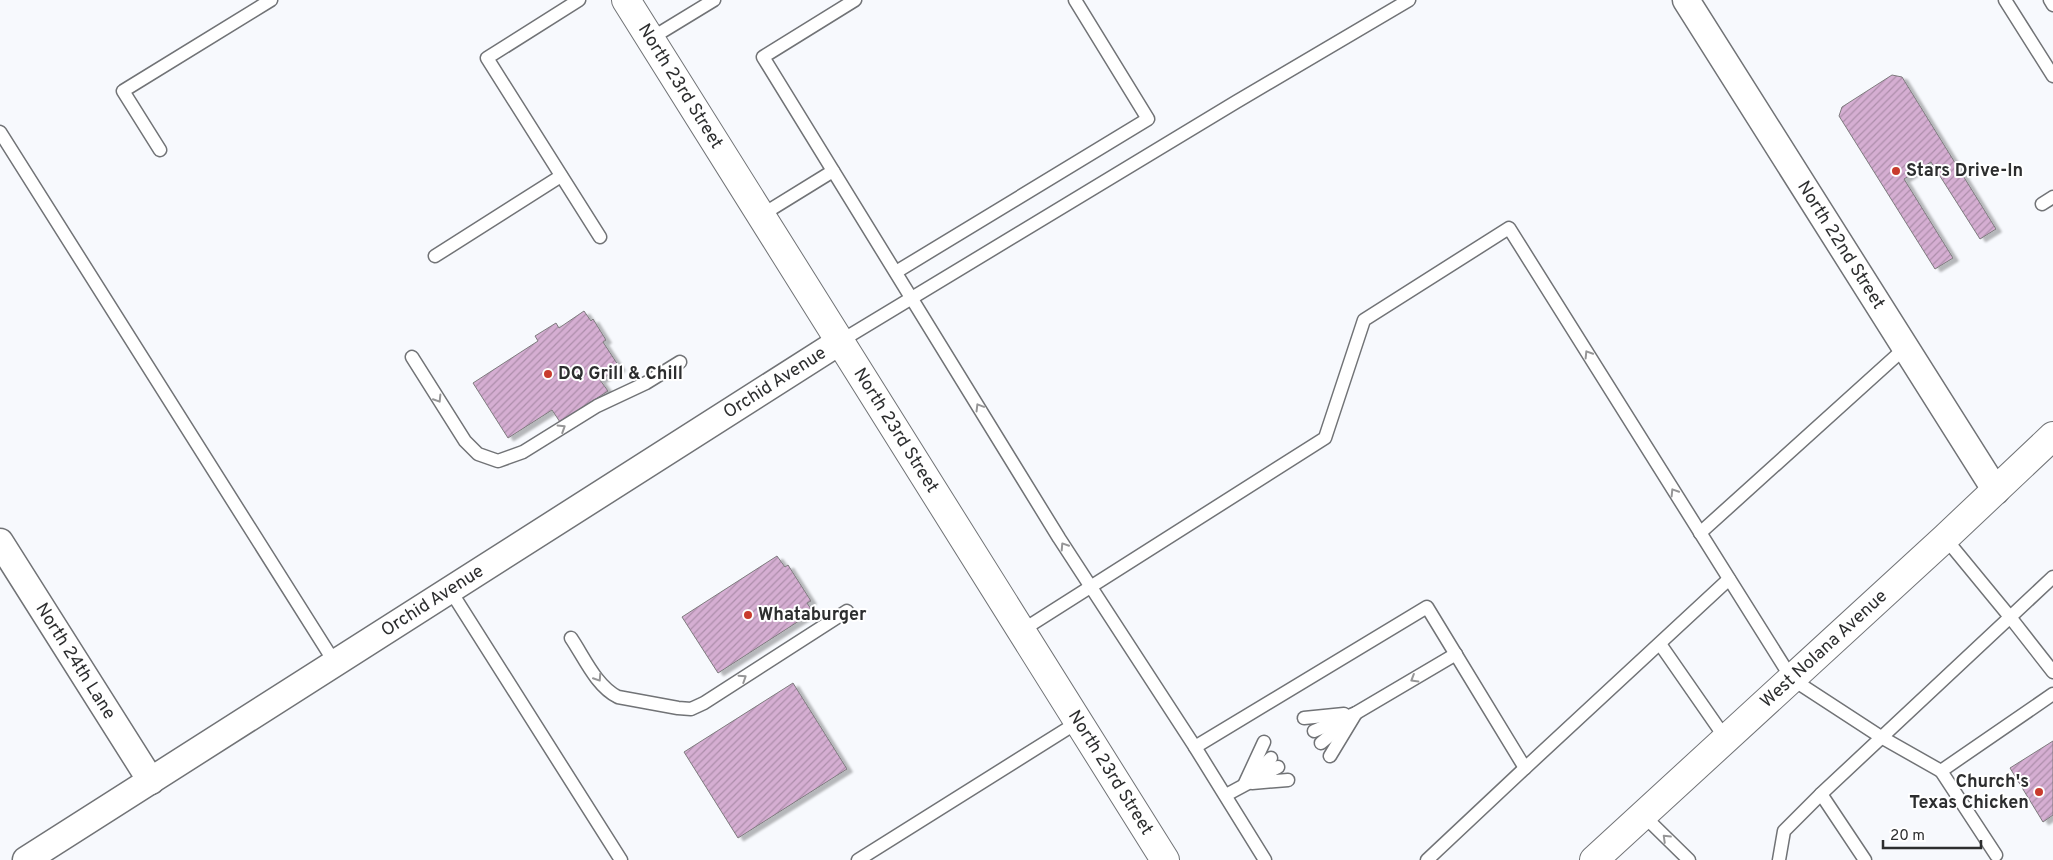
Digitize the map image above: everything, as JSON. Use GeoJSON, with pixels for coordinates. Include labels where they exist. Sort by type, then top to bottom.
{"type":"FeatureCollection","features":[{"type":"Feature","properties":{"kind":"main road","name":"North 23rd Street"},"geometry":{"type":"LineString","coordinates":[[626,0],[1165,860]]}},
{"type":"Feature","properties":{"kind":"main road","name":"West Nolana Avenue"},"geometry":{"type":"LineString","coordinates":[[1594,860],[1996,491],[2053,436]]}},
{"type":"Feature","properties":{"kind":"street","name":"North 22nd Street"},"geometry":{"type":"LineString","coordinates":[[1686,0],[1996,491]]}},
{"type":"Feature","properties":{"kind":"street","name":"Orchid Avenue"},"geometry":{"type":"LineString","coordinates":[[26,860],[839,342]]}},
{"type":"Feature","properties":{"kind":"street","name":"North 24th Lane"},"geometry":{"type":"LineString","coordinates":[[0,542],[151,781]]}},
{"type":"Feature","properties":{"kind":"lane"},"geometry":{"type":"LineString","coordinates":[[160,150],[123,91],[271,0]]}},
{"type":"Feature","properties":{"kind":"lane"},"geometry":{"type":"LineString","coordinates":[[579,0],[487,58],[600,237]]}},
{"type":"Feature","properties":{"kind":"lane"},"geometry":{"type":"LineString","coordinates":[[650,39],[714,0]]}},
{"type":"Feature","properties":{"kind":"lane"},"geometry":{"type":"LineString","coordinates":[[855,0],[763,56],[1091,587],[1195,746],[1266,860]]}},
{"type":"Feature","properties":{"kind":"lane"},"geometry":{"type":"LineString","coordinates":[[896,272],[1148,119],[1075,0]]}},
{"type":"Feature","properties":{"kind":"lane"},"geometry":{"type":"LineString","coordinates":[[839,342],[1410,0]]}},
{"type":"Feature","properties":{"kind":"lane"},"geometry":{"type":"LineString","coordinates":[[2005,0],[2053,76]]}},
{"type":"Feature","properties":{"kind":"lane"},"geometry":{"type":"LineString","coordinates":[[2050,0],[2053,5]]}},
{"type":"Feature","properties":{"kind":"lane"},"geometry":{"type":"LineString","coordinates":[[0,132],[336,663]]}},
{"type":"Feature","properties":{"kind":"lane"},"geometry":{"type":"LineString","coordinates":[[760,216],[833,170]]}},
{"type":"Feature","properties":{"kind":"lane"},"geometry":{"type":"LineString","coordinates":[[435,256],[561,176]]}},
{"type":"Feature","properties":{"kind":"lane"},"geometry":{"type":"LineString","coordinates":[[1021,631],[1325,438],[1364,320],[1509,228],[1792,679],[1882,737],[1941,771],[1996,855]]}},
{"type":"Feature","properties":{"kind":"lane"},"geometry":{"type":"LineString","coordinates":[[1700,533],[1906,347]]}},
{"type":"Feature","properties":{"kind":"lane"},"geometry":{"type":"LineString","coordinates":[[412,357],[464,441],[478,454],[498,461],[523,452],[598,406],[646,383],[680,362]]}},
{"type":"Feature","properties":{"kind":"lane"},"geometry":{"type":"LineString","coordinates":[[1945,538],[2010,616],[2053,672]]}},
{"type":"Feature","properties":{"kind":"lane"},"geometry":{"type":"LineString","coordinates":[[1779,860],[1784,831],[1821,794],[2053,577]]}},
{"type":"Feature","properties":{"kind":"lane"},"geometry":{"type":"LineString","coordinates":[[1428,860],[1729,579]]}},
{"type":"Feature","properties":{"kind":"lane"},"geometry":{"type":"LineString","coordinates":[[450,590],[621,860]]}},
{"type":"Feature","properties":{"kind":"lane"},"geometry":{"type":"LineString","coordinates":[[1195,746],[1427,607],[1525,768]]}},
{"type":"Feature","properties":{"kind":"lane"},"geometry":{"type":"LineString","coordinates":[[572,638],[602,685],[609,692],[618,697],[691,709],[704,703],[847,611]]}},
{"type":"Feature","properties":{"kind":"lane"},"geometry":{"type":"LineString","coordinates":[[1660,644],[1726,739]]}},
{"type":"Feature","properties":{"kind":"lane"},"geometry":{"type":"LineString","coordinates":[[1314,731],[1356,713],[1456,654]]}},
{"type":"Feature","properties":{"kind":"lane"},"geometry":{"type":"LineString","coordinates":[[1941,771],[2053,694]]}},
{"type":"Feature","properties":{"kind":"lane"},"geometry":{"type":"LineString","coordinates":[[1304,718],[1356,713]]}},
{"type":"Feature","properties":{"kind":"lane"},"geometry":{"type":"LineString","coordinates":[[1321,742],[1356,713]]}},
{"type":"Feature","properties":{"kind":"lane"},"geometry":{"type":"LineString","coordinates":[[1330,756],[1356,713]]}},
{"type":"Feature","properties":{"kind":"lane"},"geometry":{"type":"LineString","coordinates":[[858,860],[1078,722]]}},
{"type":"Feature","properties":{"kind":"lane"},"geometry":{"type":"LineString","coordinates":[[1245,783],[1264,742]]}},
{"type":"Feature","properties":{"kind":"lane"},"geometry":{"type":"LineString","coordinates":[[1226,795],[1275,762]]}},
{"type":"Feature","properties":{"kind":"lane"},"geometry":{"type":"LineString","coordinates":[[1245,783],[1288,780]]}},
{"type":"Feature","properties":{"kind":"lane"},"geometry":{"type":"LineString","coordinates":[[1821,794],[1865,860]]}},
{"type":"Feature","properties":{"kind":"lane"},"geometry":{"type":"LineString","coordinates":[[1643,815],[1689,860]]}},
{"type":"Feature","properties":{"kind":"building","name":"Stars Drive-In"},"geometry":{"type":"Polygon","coordinates":[[[1892,75],[1902,77],[1996,229],[1980,239],[1931,162],[1904,179],[1953,258],[1935,269],[1839,116],[1842,107],[1892,75]]]}},
{"type":"Feature","properties":{"kind":"building","name":"DQ Grill & Chill"},"geometry":{"type":"Polygon","coordinates":[[[584,311],[591,321],[593,319],[606,340],[603,342],[620,368],[600,380],[608,391],[560,422],[552,410],[508,438],[473,383],[538,341],[535,336],[556,323],[559,328],[584,311]]]}},
{"type":"Feature","properties":{"kind":"building","name":"Whataburger"},"geometry":{"type":"Polygon","coordinates":[[[777,556],[785,567],[788,565],[811,601],[807,603],[813,612],[718,673],[682,617],[777,556]]]}},
{"type":"Feature","properties":{"kind":"building"},"geometry":{"type":"Polygon","coordinates":[[[793,683],[847,769],[738,838],[684,752],[793,683]]]}},
{"type":"Feature","properties":{"kind":"building","name":"Church's Texas Chicken"},"geometry":{"type":"Polygon","coordinates":[[[2053,741],[2053,815],[2043,822],[2010,768],[2053,741]]]}},
{"type":"Feature","properties":{"kind":"place","name":"Stars Drive-In"},"geometry":{"type":"Point","coordinates":[1896,171]}},
{"type":"Feature","properties":{"kind":"place","name":"DQ Grill & Chill"},"geometry":{"type":"Point","coordinates":[548,374]}},
{"type":"Feature","properties":{"kind":"place","name":"Whataburger"},"geometry":{"type":"Point","coordinates":[748,615]}},
{"type":"Feature","properties":{"kind":"place","name":"Church's Texas Chicken"},"geometry":{"type":"Point","coordinates":[2039,792]}}]}
